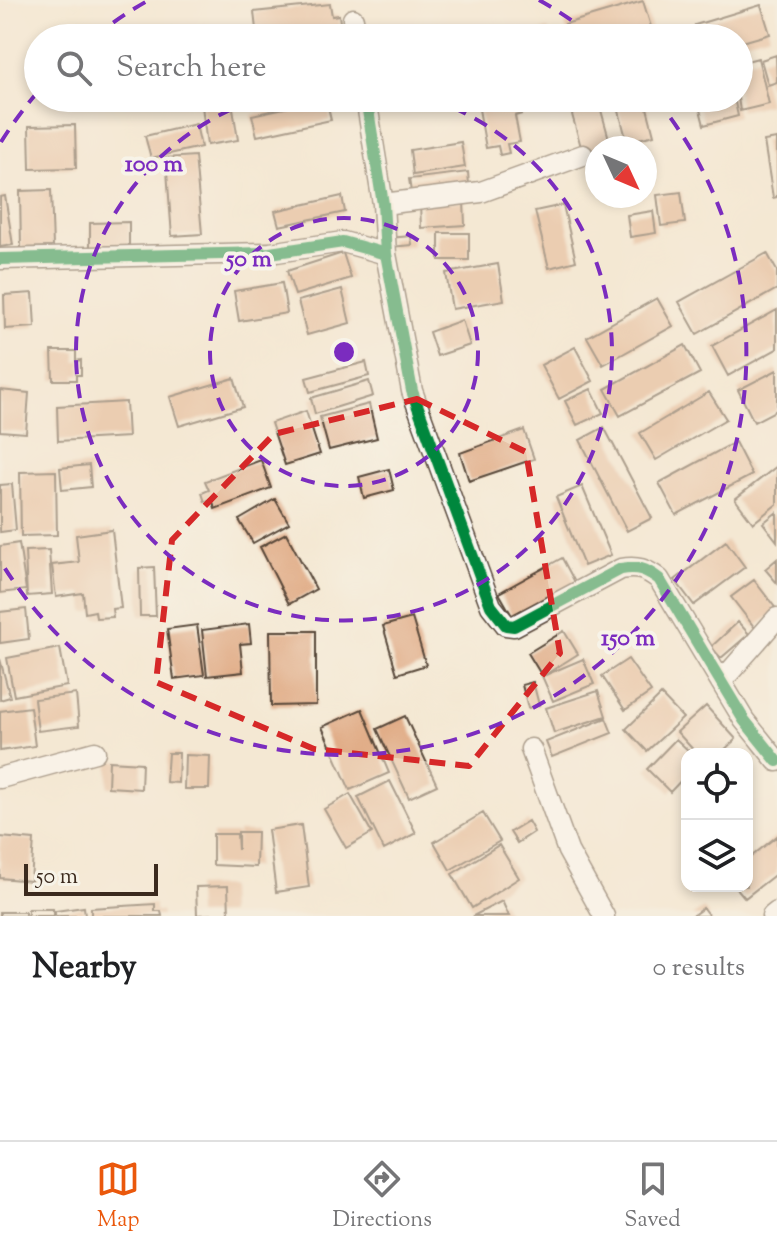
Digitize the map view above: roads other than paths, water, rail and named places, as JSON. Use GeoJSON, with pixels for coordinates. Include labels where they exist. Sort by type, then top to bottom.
{"type":"FeatureCollection","features":[{"type":"Feature","properties":{"kind":"street"},"geometry":{"type":"LineString","coordinates":[[368,112],[383,204],[386,254],[412,391],[491,606],[506,625],[514,626],[621,569],[635,567],[648,570],[659,579],[744,720],[777,761]]}},
{"type":"Feature","properties":{"kind":"street"},"geometry":{"type":"LineString","coordinates":[[383,204],[481,192],[583,155]]}},
{"type":"Feature","properties":{"kind":"street"},"geometry":{"type":"LineString","coordinates":[[0,259],[270,253],[343,242],[386,254]]}},
{"type":"Feature","properties":{"kind":"street"},"geometry":{"type":"LineString","coordinates":[[721,682],[777,618]]}},
{"type":"Feature","properties":{"kind":"street"},"geometry":{"type":"LineString","coordinates":[[531,749],[568,851],[604,916]]}},
{"type":"Feature","properties":{"kind":"street"},"geometry":{"type":"LineString","coordinates":[[0,778],[95,752]]}},
{"type":"Feature","properties":{"kind":"street"},"geometry":{"type":"LineString","coordinates":[[772,916],[777,912]]}}]}
